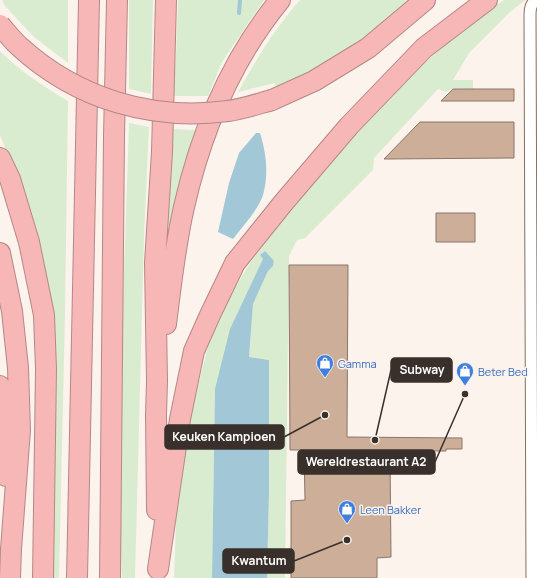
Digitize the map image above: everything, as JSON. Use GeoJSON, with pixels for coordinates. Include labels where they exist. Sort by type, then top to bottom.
{"type":"FeatureCollection","features":[{"type":"Feature","properties":{"kind":"highway"},"geometry":{"type":"LineString","coordinates":[[77,578],[89,0]]}},
{"type":"Feature","properties":{"kind":"highway"},"geometry":{"type":"LineString","coordinates":[[110,578],[114,143],[117,0]]}},
{"type":"Feature","properties":{"kind":"highway"},"geometry":{"type":"LineString","coordinates":[[158,574],[155,263],[162,152],[166,0]]}},
{"type":"Feature","properties":{"kind":"highway"},"geometry":{"type":"LineString","coordinates":[[157,382],[181,221],[199,152],[216,104],[233,70],[264,19],[280,0]]}},
{"type":"Feature","properties":{"kind":"highway"},"geometry":{"type":"LineString","coordinates":[[0,25],[20,47],[43,66],[65,81],[85,91],[135,108],[158,112],[206,114],[229,111],[272,100],[314,81],[368,48],[425,0]]}},
{"type":"Feature","properties":{"kind":"highway"},"geometry":{"type":"LineString","coordinates":[[158,574],[180,419],[194,351],[235,263],[284,202],[349,126],[413,59],[424,48],[487,0]]}},
{"type":"Feature","properties":{"kind":"highway"},"geometry":{"type":"LineString","coordinates":[[0,158],[10,179],[29,242],[44,315],[46,385],[43,578]]}},
{"type":"Feature","properties":{"kind":"highway"},"geometry":{"type":"LineString","coordinates":[[0,253],[12,312],[18,368],[20,430],[10,578]]}},
{"type":"Feature","properties":{"kind":"highway"},"geometry":{"type":"LineString","coordinates":[[0,386],[11,549]]}},
{"type":"Feature","properties":{"kind":"street"},"geometry":{"type":"LineString","coordinates":[[532,578],[534,207],[530,8],[536,0]]}},
{"type":"Feature","properties":{"kind":"green space"},"geometry":{"type":"Polygon","coordinates":[[[2,0],[68,0],[68,63],[34,37],[5,6],[2,0]]]}},
{"type":"Feature","properties":{"kind":"green space"},"geometry":{"type":"Polygon","coordinates":[[[129,0],[153,0],[151,94],[129,89],[129,0]]]}},
{"type":"Feature","properties":{"kind":"green space"},"geometry":{"type":"Polygon","coordinates":[[[178,0],[264,0],[222,62],[208,96],[173,96],[178,0]]]}},
{"type":"Feature","properties":{"kind":"green space"},"geometry":{"type":"Polygon","coordinates":[[[300,0],[410,0],[373,31],[334,59],[320,67],[276,87],[275,83],[238,92],[266,44],[300,0]]]}},
{"type":"Feature","properties":{"kind":"green space"},"geometry":{"type":"Polygon","coordinates":[[[504,0],[525,0],[509,13],[469,53],[453,80],[473,80],[473,89],[454,88],[446,92],[438,89],[374,158],[373,170],[305,238],[297,240],[289,256],[285,578],[267,578],[269,492],[269,360],[249,357],[253,304],[268,271],[273,266],[274,262],[265,251],[260,255],[263,259],[215,389],[212,578],[174,578],[178,467],[208,346],[233,291],[254,257],[296,203],[376,112],[421,66],[486,12],[504,0]]]}},
{"type":"Feature","properties":{"kind":"green space"},"geometry":{"type":"Polygon","coordinates":[[[0,51],[32,78],[68,101],[59,578],[49,578],[51,318],[11,162],[0,135],[0,51]]]}},
{"type":"Feature","properties":{"kind":"green space"},"geometry":{"type":"Polygon","coordinates":[[[129,123],[149,127],[144,237],[135,578],[122,578],[118,454],[129,123]]]}},
{"type":"Feature","properties":{"kind":"green space"},"geometry":{"type":"Polygon","coordinates":[[[172,129],[196,130],[181,177],[171,225],[168,225],[172,129]]]}},
{"type":"Feature","properties":{"kind":"water"},"geometry":{"type":"Polygon","coordinates":[[[256,133],[260,133],[264,148],[266,171],[265,187],[258,206],[233,239],[218,232],[229,183],[239,153],[256,133]]]}},
{"type":"Feature","properties":{"kind":"water"},"geometry":{"type":"Polygon","coordinates":[[[265,251],[274,261],[273,266],[268,271],[253,304],[249,357],[269,360],[269,492],[267,578],[212,578],[215,389],[230,329],[263,259],[260,255],[265,251]]]}},
{"type":"Feature","properties":{"kind":"building"},"geometry":{"type":"Polygon","coordinates":[[[453,89],[514,89],[514,101],[441,101],[453,89]]]}},
{"type":"Feature","properties":{"kind":"building"},"geometry":{"type":"Polygon","coordinates":[[[420,122],[514,122],[514,158],[384,159],[420,122]]]}},
{"type":"Feature","properties":{"kind":"building"},"geometry":{"type":"Polygon","coordinates":[[[436,213],[475,213],[475,242],[436,242],[436,213]]]}},
{"type":"Feature","properties":{"kind":"building"},"geometry":{"type":"Polygon","coordinates":[[[289,265],[348,265],[347,437],[462,438],[462,449],[425,451],[425,456],[390,456],[391,557],[377,558],[377,578],[291,578],[291,501],[305,500],[304,450],[290,450],[289,265]]]}},
{"type":"Feature","properties":{"kind":"waterway"},"geometry":{"type":"LineString","coordinates":[[239,13],[240,0]]}},
{"type":"Feature","properties":{"kind":"place","name":"Gamma"},"geometry":{"type":"Point","coordinates":[325,378]}},
{"type":"Feature","properties":{"kind":"place","name":"Beter Bed"},"geometry":{"type":"Point","coordinates":[465,386]}},
{"type":"Feature","properties":{"kind":"place","name":"Wereldrestaurant A2"},"geometry":{"type":"Point","coordinates":[465,394]}},
{"type":"Feature","properties":{"kind":"place","name":"Keuken Kampioen"},"geometry":{"type":"Point","coordinates":[325,415]}},
{"type":"Feature","properties":{"kind":"place","name":"Subway"},"geometry":{"type":"Point","coordinates":[375,440]}},
{"type":"Feature","properties":{"kind":"place","name":"Leen Bakker"},"geometry":{"type":"Point","coordinates":[347,524]}},
{"type":"Feature","properties":{"kind":"place","name":"Kwantum"},"geometry":{"type":"Point","coordinates":[347,540]}}]}
